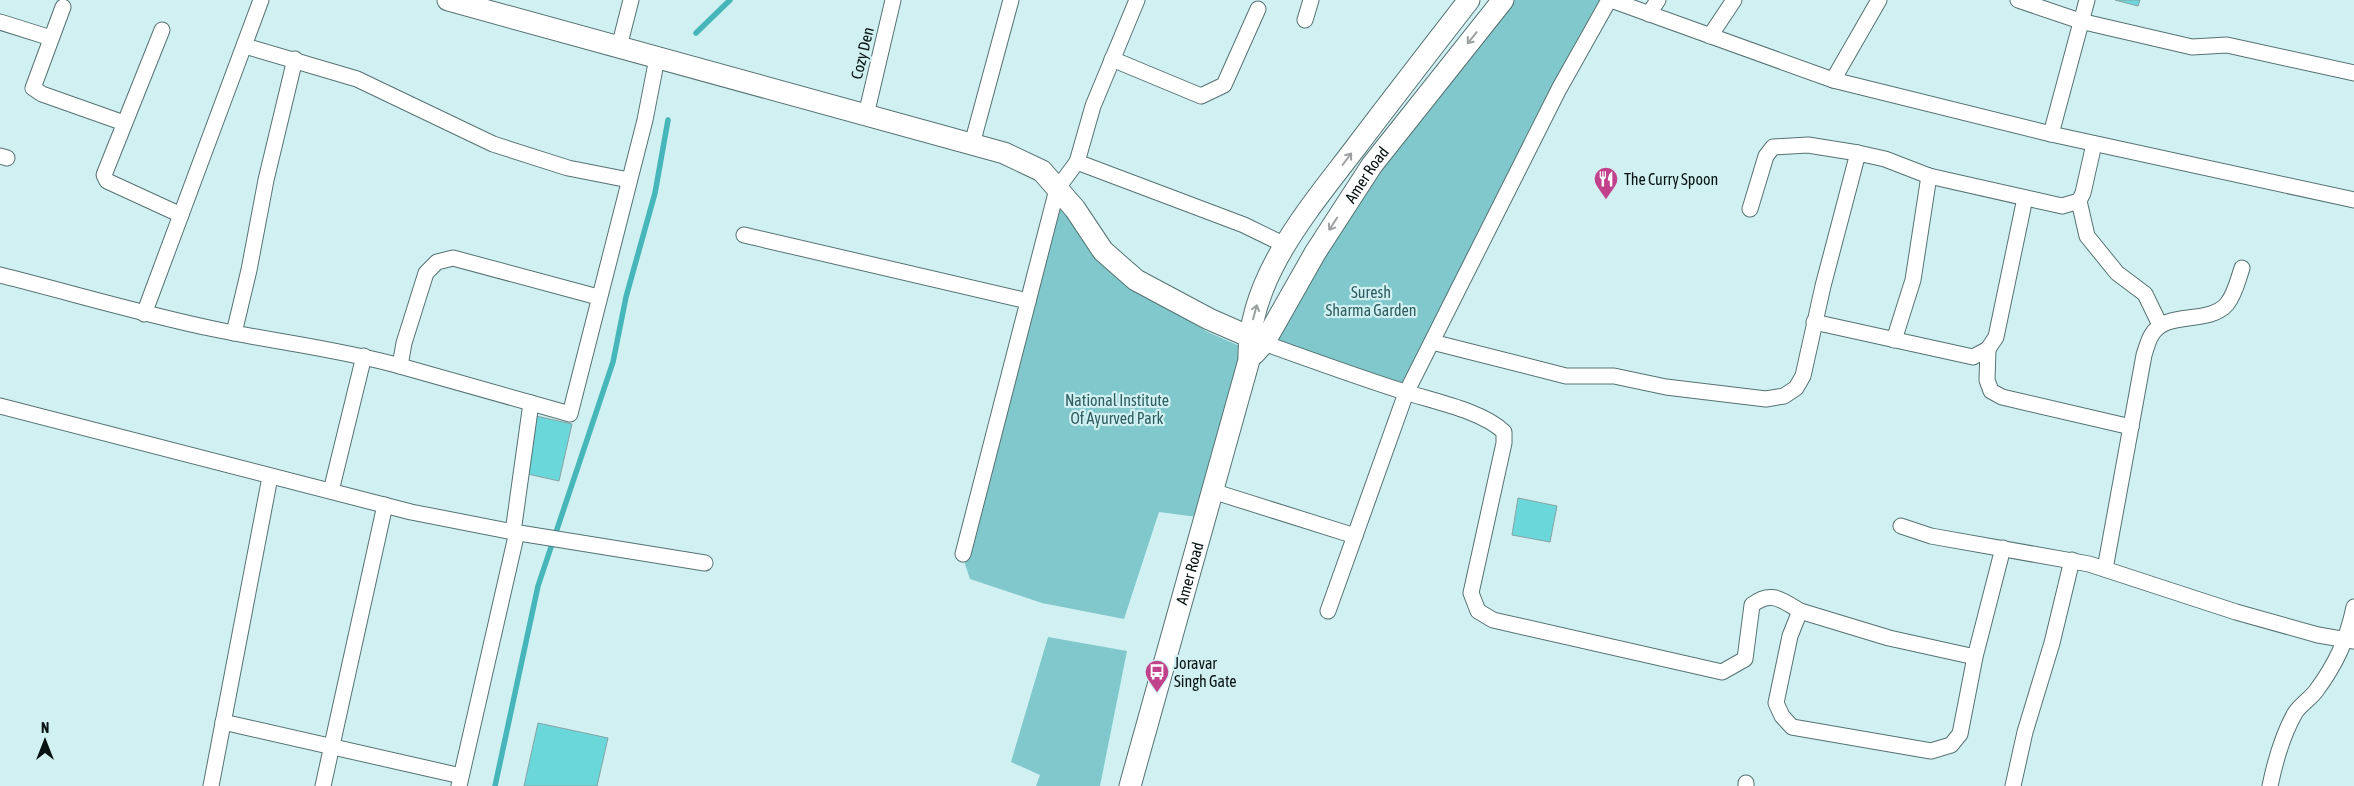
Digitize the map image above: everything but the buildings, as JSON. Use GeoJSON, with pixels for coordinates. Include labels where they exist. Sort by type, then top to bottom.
{"type":"FeatureCollection","features":[{"type":"Feature","properties":{"kind":"main road"},"geometry":{"type":"LineString","coordinates":[[448,0],[1004,153],[1042,172],[1075,209],[1103,251],[1136,280],[1209,319],[1256,340]]}},
{"type":"Feature","properties":{"kind":"main road","name":"Amer Road"},"geometry":{"type":"LineString","coordinates":[[1256,340],[1259,298],[1273,267],[1311,206],[1469,0]]}},
{"type":"Feature","properties":{"kind":"main road","name":"Amer Road"},"geometry":{"type":"LineString","coordinates":[[1130,786],[1212,490],[1256,340],[1372,165],[1503,0]]}},
{"type":"Feature","properties":{"kind":"street"},"geometry":{"type":"LineString","coordinates":[[144,314],[262,0]]}},
{"type":"Feature","properties":{"kind":"street"},"geometry":{"type":"LineString","coordinates":[[620,47],[632,0]]}},
{"type":"Feature","properties":{"kind":"street","name":"Cozy Den"},"geometry":{"type":"LineString","coordinates":[[866,115],[893,0]]}},
{"type":"Feature","properties":{"kind":"street"},"geometry":{"type":"LineString","coordinates":[[972,144],[1011,0]]}},
{"type":"Feature","properties":{"kind":"street"},"geometry":{"type":"LineString","coordinates":[[963,554],[1057,189],[1078,162],[1093,106],[1137,0]]}},
{"type":"Feature","properties":{"kind":"street"},"geometry":{"type":"LineString","coordinates":[[1305,20],[1311,0]]}},
{"type":"Feature","properties":{"kind":"street"},"geometry":{"type":"LineString","coordinates":[[1328,611],[1406,393],[1559,88],[1610,0],[1833,80],[2094,144],[2354,200]]}},
{"type":"Feature","properties":{"kind":"street"},"geometry":{"type":"LineString","coordinates":[[1649,14],[1658,0]]}},
{"type":"Feature","properties":{"kind":"street"},"geometry":{"type":"LineString","coordinates":[[1710,36],[1734,0]]}},
{"type":"Feature","properties":{"kind":"street"},"geometry":{"type":"LineString","coordinates":[[1833,80],[1879,0]]}},
{"type":"Feature","properties":{"kind":"street"},"geometry":{"type":"LineString","coordinates":[[2018,0],[2080,22],[2192,47],[2227,45],[2354,73]]}},
{"type":"Feature","properties":{"kind":"street"},"geometry":{"type":"LineString","coordinates":[[2051,134],[2087,0]]}},
{"type":"Feature","properties":{"kind":"street"},"geometry":{"type":"LineString","coordinates":[[63,7],[34,84],[36,91],[124,123]]}},
{"type":"Feature","properties":{"kind":"street"},"geometry":{"type":"LineString","coordinates":[[1112,59],[1200,96],[1211,93],[1224,85],[1258,9]]}},
{"type":"Feature","properties":{"kind":"street"},"geometry":{"type":"LineString","coordinates":[[0,22],[51,38]]}},
{"type":"Feature","properties":{"kind":"street"},"geometry":{"type":"LineString","coordinates":[[162,30],[104,175],[105,178],[181,215]]}},
{"type":"Feature","properties":{"kind":"street"},"geometry":{"type":"LineString","coordinates":[[245,46],[295,59],[357,79],[493,144],[568,168],[629,180]]}},
{"type":"Feature","properties":{"kind":"street"},"geometry":{"type":"LineString","coordinates":[[234,333],[249,270],[266,180],[295,59]]}},
{"type":"Feature","properties":{"kind":"street"},"geometry":{"type":"LineString","coordinates":[[0,275],[144,314],[234,333],[364,356],[570,414],[644,120],[664,59]]}},
{"type":"Feature","properties":{"kind":"street"},"geometry":{"type":"LineString","coordinates":[[1750,209],[1766,156],[1773,147],[1808,145],[1858,153],[1885,159],[1929,176],[2062,206],[2079,201],[2084,193],[2094,144]]}},
{"type":"Feature","properties":{"kind":"street"},"geometry":{"type":"LineString","coordinates":[[1432,342],[1566,376],[1614,376],[1666,387],[1766,399],[1784,396],[1796,388],[1803,376],[1814,322],[1858,153]]}},
{"type":"Feature","properties":{"kind":"street"},"geometry":{"type":"LineString","coordinates":[[1078,162],[1244,224],[1286,246]]}},
{"type":"Feature","properties":{"kind":"street"},"geometry":{"type":"LineString","coordinates":[[1894,340],[1913,280],[1929,176]]}},
{"type":"Feature","properties":{"kind":"street"},"geometry":{"type":"LineString","coordinates":[[1814,322],[1973,357],[1988,349],[1996,337],[2025,198]]}},
{"type":"Feature","properties":{"kind":"street"},"geometry":{"type":"LineString","coordinates":[[2079,201],[2087,236],[2116,272],[2145,294],[2160,325]]}},
{"type":"Feature","properties":{"kind":"street"},"geometry":{"type":"LineString","coordinates":[[744,235],[1028,302]]}},
{"type":"Feature","properties":{"kind":"street"},"geometry":{"type":"LineString","coordinates":[[400,366],[404,343],[426,272],[437,262],[453,258],[598,297]]}},
{"type":"Feature","properties":{"kind":"street"},"geometry":{"type":"LineString","coordinates":[[2105,569],[2144,354],[2151,336],[2160,325],[2213,313],[2226,305],[2233,294],[2242,268]]}},
{"type":"Feature","properties":{"kind":"street"},"geometry":{"type":"LineString","coordinates":[[1256,340],[1406,393],[1437,401],[1496,424],[1504,432],[1504,442],[1470,593],[1478,611],[1493,620],[1722,672],[1745,659],[1752,605],[1762,598],[1772,598],[1800,611],[1889,638],[1975,657]]}},
{"type":"Feature","properties":{"kind":"street"},"geometry":{"type":"LineString","coordinates":[[1988,349],[1987,380],[1991,391],[2002,397],[2131,427]]}},
{"type":"Feature","properties":{"kind":"street"},"geometry":{"type":"LineString","coordinates":[[331,492],[364,356]]}},
{"type":"Feature","properties":{"kind":"street"},"geometry":{"type":"LineString","coordinates":[[223,722],[332,745],[460,781],[515,532],[531,402]]}},
{"type":"Feature","properties":{"kind":"street"},"geometry":{"type":"LineString","coordinates":[[0,406],[385,505],[515,532],[705,563]]}},
{"type":"Feature","properties":{"kind":"street"},"geometry":{"type":"LineString","coordinates":[[211,786],[270,476]]}},
{"type":"Feature","properties":{"kind":"street"},"geometry":{"type":"LineString","coordinates":[[1212,490],[1355,536]]}},
{"type":"Feature","properties":{"kind":"street"},"geometry":{"type":"LineString","coordinates":[[323,786],[385,505]]}},
{"type":"Feature","properties":{"kind":"street"},"geometry":{"type":"LineString","coordinates":[[1901,526],[1931,536],[2072,560],[2236,612],[2318,635],[2350,640]]}},
{"type":"Feature","properties":{"kind":"street"},"geometry":{"type":"LineString","coordinates":[[1800,611],[1790,636],[1776,703],[1782,716],[1792,727],[1931,751],[1951,745],[1960,734],[1975,657],[2003,548]]}},
{"type":"Feature","properties":{"kind":"street"},"geometry":{"type":"LineString","coordinates":[[2013,786],[2025,732],[2052,643],[2072,560]]}},
{"type":"Feature","properties":{"kind":"street"},"geometry":{"type":"LineString","coordinates":[[2270,786],[2287,728],[2296,711],[2315,692],[2350,640],[2354,608]]}},
{"type":"Feature","properties":{"kind":"green space","name":"Suresh Sharma Garden"},"geometry":{"type":"Polygon","coordinates":[[[1509,0],[1600,0],[1404,386],[1279,342],[1273,335],[1376,170],[1509,0]]]}},
{"type":"Feature","properties":{"kind":"green space","name":"National Institute Of Ayurved Park"},"geometry":{"type":"Polygon","coordinates":[[[1061,205],[1154,299],[1206,331],[1244,348],[1197,517],[1159,512],[1124,619],[1042,603],[970,579],[964,561],[1061,205]]]}},
{"type":"Feature","properties":{"kind":"green space"},"geometry":{"type":"Polygon","coordinates":[[[1048,637],[1127,651],[1100,786],[1036,786],[1040,775],[1011,762],[1048,637]]]}},
{"type":"Feature","properties":{"kind":"waterway"},"geometry":{"type":"LineString","coordinates":[[696,33],[730,0]]}},
{"type":"Feature","properties":{"kind":"waterway"},"geometry":{"type":"LineString","coordinates":[[495,786],[538,586],[613,362],[626,297],[655,193],[668,120]]}},
{"type":"Feature","properties":{"kind":"place","name":"The Curry Spoon"},"geometry":{"type":"Point","coordinates":[1606,200]}},
{"type":"Feature","properties":{"kind":"place","name":"Joravar Singh Gate"},"geometry":{"type":"Point","coordinates":[1157,693]}}]}
